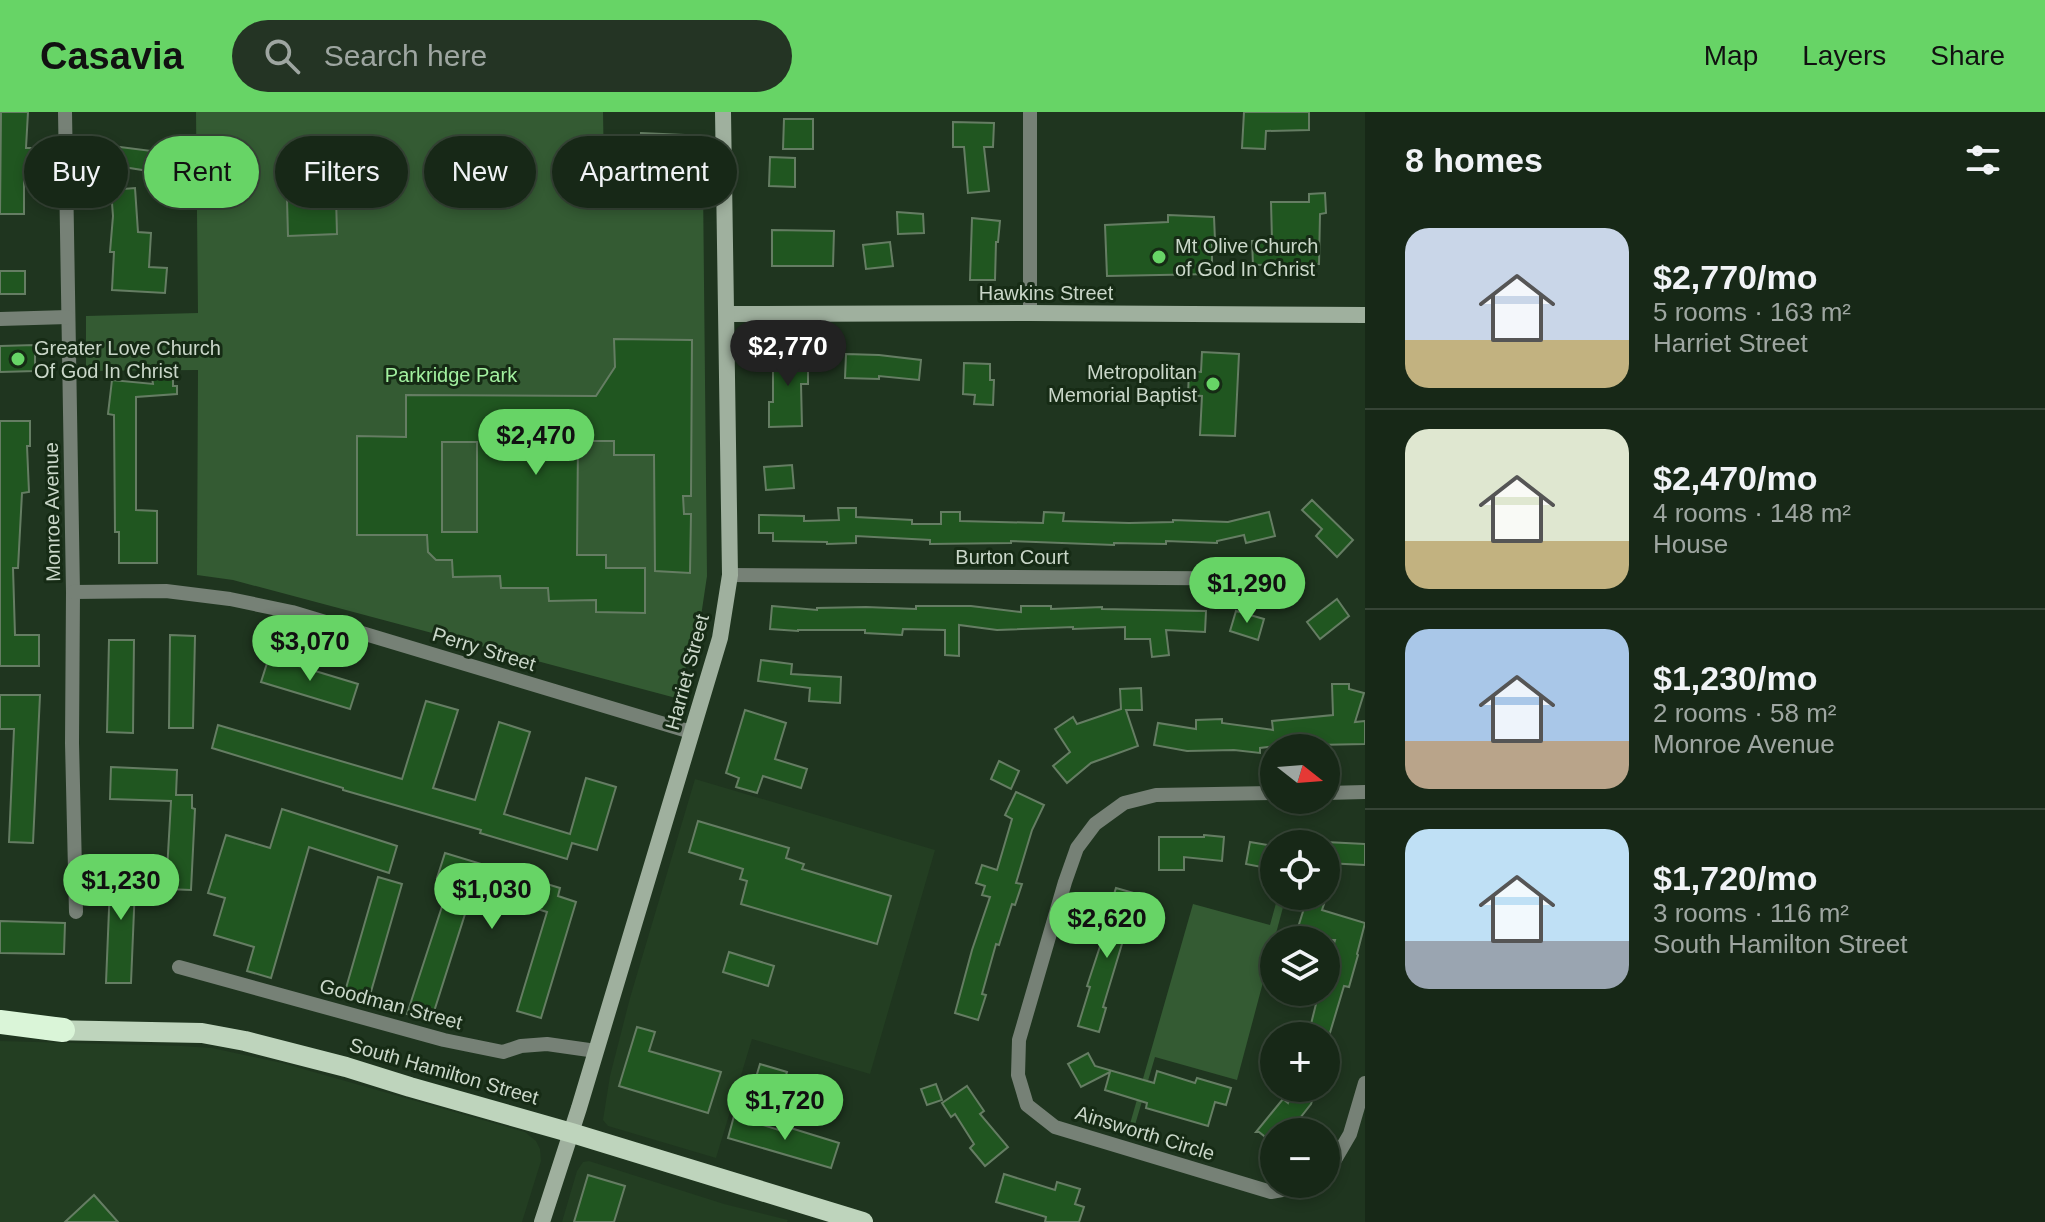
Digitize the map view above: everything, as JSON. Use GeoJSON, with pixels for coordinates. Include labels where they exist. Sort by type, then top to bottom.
{"type":"FeatureCollection","features":[{"type":"Feature","properties":{"kind":"highway"},"geometry":{"type":"LineString","coordinates":[[0,1022],[63,1030]]}},
{"type":"Feature","properties":{"kind":"main road","name":"South Hamilton Street"},"geometry":{"type":"LineString","coordinates":[[0,1030],[202,1033],[245,1041],[572,1133],[863,1222]]}},
{"type":"Feature","properties":{"kind":"street","name":"Monroe Avenue"},"geometry":{"type":"LineString","coordinates":[[65,112],[76,912]]}},
{"type":"Feature","properties":{"kind":"street","name":"Harriet Street"},"geometry":{"type":"LineString","coordinates":[[542,1222],[572,1133],[720,638],[730,575],[723,112]]}},
{"type":"Feature","properties":{"kind":"street"},"geometry":{"type":"LineString","coordinates":[[1030,112],[1030,313]]}},
{"type":"Feature","properties":{"kind":"street","name":"Hawkins Street"},"geometry":{"type":"LineString","coordinates":[[727,314],[1365,315]]}},
{"type":"Feature","properties":{"kind":"street"},"geometry":{"type":"LineString","coordinates":[[0,319],[68,317]]}},
{"type":"Feature","properties":{"kind":"street","name":"Burton Court"},"geometry":{"type":"LineString","coordinates":[[730,575],[1293,579]]}},
{"type":"Feature","properties":{"kind":"street","name":"Perry Street"},"geometry":{"type":"LineString","coordinates":[[73,592],[166,591],[230,599],[292,612],[691,732]]}},
{"type":"Feature","properties":{"kind":"street"},"geometry":{"type":"LineString","coordinates":[[1340,793],[1365,792]]}},
{"type":"Feature","properties":{"kind":"street","name":"Ainsworth Circle"},"geometry":{"type":"LineString","coordinates":[[1260,793],[1156,795],[1124,803],[1095,824],[1077,848],[1065,882],[1019,1040],[1018,1075],[1027,1105],[1055,1127],[1260,1189]]}},
{"type":"Feature","properties":{"kind":"street","name":"Goodman Street"},"geometry":{"type":"LineString","coordinates":[[179,967],[485,1049],[503,1052],[521,1046],[547,1044],[596,1051]]}},
{"type":"Feature","properties":{"kind":"street"},"geometry":{"type":"LineString","coordinates":[[1340,1151],[1350,1134],[1365,1083]]}},
{"type":"Feature","properties":{"kind":"shaded area"},"geometry":{"type":"Polygon","coordinates":[[[695,779],[935,850],[870,1074],[752,1039],[716,1158],[608,1126],[603,1120],[610,1076],[630,998],[695,779]]]}},
{"type":"Feature","properties":{"kind":"shaded area"},"geometry":{"type":"Polygon","coordinates":[[[0,1041],[212,1048],[282,1063],[525,1132],[536,1141],[541,1161],[522,1222],[0,1222],[0,1041]]]}},
{"type":"Feature","properties":{"kind":"shaded area"},"geometry":{"type":"Polygon","coordinates":[[[589,1161],[724,1204],[788,1220],[562,1222],[577,1171],[583,1162],[589,1161]]]}},
{"type":"Feature","properties":{"kind":"green space","name":"Parkridge Park"},"geometry":{"type":"Polygon","coordinates":[[[196,112],[603,112],[603,136],[552,136],[552,208],[703,208],[707,576],[700,623],[676,698],[233,580],[197,575],[198,370],[86,371],[86,316],[198,313],[197,208],[259,208],[259,136],[196,136],[196,112]]]}},
{"type":"Feature","properties":{"kind":"green space"},"geometry":{"type":"Polygon","coordinates":[[[1193,904],[1270,925],[1274,910],[1282,910],[1278,926],[1260,926],[1260,994],[1237,1080],[1155,1057],[1135,1125],[1130,1124],[1193,904]]]}},
{"type":"Feature","properties":{"kind":"building"},"geometry":{"type":"Polygon","coordinates":[[[1,112],[28,112],[27,136],[24,136],[24,214],[0,214],[1,112]]]}},
{"type":"Feature","properties":{"kind":"building"},"geometry":{"type":"Polygon","coordinates":[[[1244,112],[1309,112],[1309,130],[1266,131],[1265,149],[1242,148],[1244,112]]]}},
{"type":"Feature","properties":{"kind":"building"},"geometry":{"type":"Polygon","coordinates":[[[784,119],[813,119],[813,149],[783,149],[784,119]]]}},
{"type":"Feature","properties":{"kind":"building"},"geometry":{"type":"Polygon","coordinates":[[[953,122],[994,123],[993,147],[984,147],[989,191],[968,193],[964,147],[953,147],[953,122]]]}},
{"type":"Feature","properties":{"kind":"building"},"geometry":{"type":"Polygon","coordinates":[[[641,133],[684,135],[684,136],[641,136],[641,133]]]}},
{"type":"Feature","properties":{"kind":"building"},"geometry":{"type":"Polygon","coordinates":[[[128,148],[144,150],[144,170],[128,168],[128,148]]]}},
{"type":"Feature","properties":{"kind":"building"},"geometry":{"type":"Polygon","coordinates":[[[770,157],[795,158],[795,187],[769,186],[770,157]]]}},
{"type":"Feature","properties":{"kind":"building"},"geometry":{"type":"Polygon","coordinates":[[[135,188],[138,232],[151,233],[149,267],[167,268],[165,293],[112,290],[112,208],[128,208],[128,189],[135,188]]]}},
{"type":"Feature","properties":{"kind":"building"},"geometry":{"type":"Polygon","coordinates":[[[1325,193],[1326,213],[1320,214],[1319,264],[1253,265],[1252,241],[1272,240],[1271,202],[1309,202],[1309,194],[1325,193]]]}},
{"type":"Feature","properties":{"kind":"building"},"geometry":{"type":"Polygon","coordinates":[[[287,208],[336,208],[337,234],[288,236],[287,208]]]}},
{"type":"Feature","properties":{"kind":"building"},"geometry":{"type":"Polygon","coordinates":[[[897,212],[923,214],[924,233],[898,234],[897,212]]]}},
{"type":"Feature","properties":{"kind":"building","name":"Mt Olive Church of God In Christ"},"geometry":{"type":"Polygon","coordinates":[[[1168,215],[1214,217],[1212,274],[1107,276],[1105,225],[1168,222],[1168,215]]]}},
{"type":"Feature","properties":{"kind":"building"},"geometry":{"type":"Polygon","coordinates":[[[972,218],[1000,221],[995,280],[970,280],[972,218]]]}},
{"type":"Feature","properties":{"kind":"building"},"geometry":{"type":"Polygon","coordinates":[[[772,230],[834,231],[833,266],[772,266],[772,230]]]}},
{"type":"Feature","properties":{"kind":"building"},"geometry":{"type":"Polygon","coordinates":[[[890,242],[893,266],[866,269],[863,245],[890,242]]]}},
{"type":"Feature","properties":{"kind":"building"},"geometry":{"type":"Polygon","coordinates":[[[0,271],[25,271],[25,294],[0,294],[0,271]]]}},
{"type":"Feature","properties":{"kind":"building"},"geometry":{"type":"Polygon","coordinates":[[[614,339],[692,340],[691,496],[683,496],[684,514],[691,514],[690,573],[655,571],[654,455],[614,455],[614,441],[578,441],[577,555],[606,555],[606,568],[645,568],[645,613],[596,612],[596,600],[549,601],[548,588],[501,588],[500,576],[453,577],[452,560],[436,560],[428,552],[427,535],[357,535],[357,436],[406,437],[406,395],[596,396],[615,367],[614,339]],[[442,442],[442,532],[477,532],[477,442],[442,442]]]}},
{"type":"Feature","properties":{"kind":"building","name":"Greater Love Church Of God In Christ"},"geometry":{"type":"Polygon","coordinates":[[[35,345],[35,371],[0,372],[0,346],[35,345]]]}},
{"type":"Feature","properties":{"kind":"building"},"geometry":{"type":"Polygon","coordinates":[[[808,351],[808,384],[801,384],[802,426],[769,427],[769,402],[773,402],[773,352],[808,351]]]}},
{"type":"Feature","properties":{"kind":"building","name":"Metropolitan Memorial Baptist"},"geometry":{"type":"Polygon","coordinates":[[[1202,352],[1239,354],[1235,436],[1200,435],[1202,396],[1188,395],[1189,371],[1201,372],[1202,352]]]}},
{"type":"Feature","properties":{"kind":"building"},"geometry":{"type":"Polygon","coordinates":[[[846,354],[921,360],[919,380],[879,376],[879,379],[845,378],[846,354]]]}},
{"type":"Feature","properties":{"kind":"building"},"geometry":{"type":"Polygon","coordinates":[[[964,363],[990,364],[990,380],[994,380],[993,405],[974,404],[975,395],[963,394],[964,363]]]}},
{"type":"Feature","properties":{"kind":"building"},"geometry":{"type":"Polygon","coordinates":[[[173,375],[177,394],[136,397],[136,510],[157,511],[157,563],[119,563],[119,532],[115,532],[114,415],[108,414],[112,380],[153,384],[152,377],[173,375]]]}},
{"type":"Feature","properties":{"kind":"building"},"geometry":{"type":"Polygon","coordinates":[[[0,421],[30,421],[30,446],[27,446],[29,492],[22,493],[18,568],[13,568],[15,635],[39,635],[39,666],[0,666],[0,421]]]}},
{"type":"Feature","properties":{"kind":"building"},"geometry":{"type":"Polygon","coordinates":[[[792,465],[794,488],[766,490],[764,467],[792,465]]]}},
{"type":"Feature","properties":{"kind":"building"},"geometry":{"type":"Polygon","coordinates":[[[1312,500],[1353,540],[1337,557],[1316,536],[1322,529],[1302,510],[1312,500]]]}},
{"type":"Feature","properties":{"kind":"building"},"geometry":{"type":"Polygon","coordinates":[[[838,508],[856,508],[856,517],[912,520],[912,524],[941,524],[941,512],[960,512],[960,521],[1043,523],[1044,512],[1064,513],[1063,521],[1129,523],[1173,520],[1228,522],[1269,512],[1275,536],[1246,543],[1244,535],[1217,543],[1166,541],[1166,544],[1114,545],[1011,541],[930,544],[930,540],[856,536],[856,543],[827,544],[773,541],[773,533],[759,533],[759,515],[804,516],[804,521],[839,520],[838,508]]]}},
{"type":"Feature","properties":{"kind":"building"},"geometry":{"type":"Polygon","coordinates":[[[1337,599],[1349,616],[1320,639],[1307,622],[1337,599]]]}},
{"type":"Feature","properties":{"kind":"building"},"geometry":{"type":"Polygon","coordinates":[[[772,606],[817,610],[971,606],[1021,612],[1021,606],[1051,606],[1051,609],[1102,607],[1206,611],[1205,632],[1166,630],[1169,655],[1152,657],[1150,639],[1125,639],[1125,627],[997,630],[959,625],[959,656],[945,655],[945,630],[903,629],[902,635],[865,633],[865,630],[770,629],[772,606]]]}},
{"type":"Feature","properties":{"kind":"building"},"geometry":{"type":"Polygon","coordinates":[[[1236,611],[1264,619],[1258,640],[1230,631],[1236,611]]]}},
{"type":"Feature","properties":{"kind":"building"},"geometry":{"type":"Polygon","coordinates":[[[170,635],[195,636],[193,728],[169,728],[170,635]]]}},
{"type":"Feature","properties":{"kind":"building"},"geometry":{"type":"Polygon","coordinates":[[[109,640],[134,640],[133,733],[107,732],[109,640]]]}},
{"type":"Feature","properties":{"kind":"building"},"geometry":{"type":"Polygon","coordinates":[[[269,657],[358,684],[350,709],[261,682],[269,657]]]}},
{"type":"Feature","properties":{"kind":"building"},"geometry":{"type":"Polygon","coordinates":[[[761,660],[792,664],[791,674],[841,677],[840,703],[809,701],[810,688],[758,681],[761,660]]]}},
{"type":"Feature","properties":{"kind":"building"},"geometry":{"type":"Polygon","coordinates":[[[1332,684],[1349,684],[1349,689],[1364,693],[1355,722],[1365,721],[1365,744],[1340,744],[1340,734],[1260,734],[1260,753],[1187,751],[1154,745],[1158,723],[1196,729],[1196,720],[1222,719],[1222,723],[1273,730],[1272,721],[1333,715],[1332,684]]]}},
{"type":"Feature","properties":{"kind":"building"},"geometry":{"type":"Polygon","coordinates":[[[1141,688],[1142,710],[1126,710],[1138,746],[1091,763],[1067,783],[1053,766],[1070,752],[1055,729],[1073,717],[1077,724],[1121,709],[1120,689],[1141,688]]]}},
{"type":"Feature","properties":{"kind":"building"},"geometry":{"type":"Polygon","coordinates":[[[0,695],[40,695],[33,843],[9,842],[14,729],[0,729],[0,695]]]}},
{"type":"Feature","properties":{"kind":"building"},"geometry":{"type":"Polygon","coordinates":[[[426,701],[458,710],[433,788],[475,800],[499,722],[530,732],[504,814],[570,834],[586,778],[616,787],[597,850],[572,843],[567,859],[212,748],[218,725],[402,779],[426,701]]]}},
{"type":"Feature","properties":{"kind":"building"},"geometry":{"type":"Polygon","coordinates":[[[745,710],[786,723],[775,759],[807,769],[801,788],[763,776],[757,793],[736,787],[739,778],[726,773],[745,710]]]}},
{"type":"Feature","properties":{"kind":"building"},"geometry":{"type":"Polygon","coordinates":[[[999,761],[1019,771],[1011,789],[991,779],[999,761]]]}},
{"type":"Feature","properties":{"kind":"building"},"geometry":{"type":"Polygon","coordinates":[[[111,767],[177,770],[176,795],[192,795],[192,808],[195,809],[191,890],[166,889],[171,801],[110,799],[111,767]]]}},
{"type":"Feature","properties":{"kind":"building"},"geometry":{"type":"Polygon","coordinates":[[[1016,792],[1044,805],[1032,830],[1016,883],[1022,884],[1015,905],[1012,904],[999,945],[996,944],[978,1020],[955,1013],[990,897],[982,895],[985,886],[976,883],[982,865],[997,870],[1012,819],[1005,815],[1016,792]]]}},
{"type":"Feature","properties":{"kind":"building"},"geometry":{"type":"Polygon","coordinates":[[[282,809],[397,846],[389,873],[309,847],[271,978],[247,971],[254,947],[214,935],[225,898],[208,893],[226,835],[270,848],[282,809]]]}},
{"type":"Feature","properties":{"kind":"building"},"geometry":{"type":"Polygon","coordinates":[[[698,821],[789,848],[786,858],[804,864],[802,869],[891,896],[877,944],[741,904],[747,881],[740,879],[743,869],[689,852],[698,821]]]}},
{"type":"Feature","properties":{"kind":"building"},"geometry":{"type":"Polygon","coordinates":[[[1159,837],[1224,837],[1222,861],[1184,857],[1184,870],[1159,870],[1159,837]]]}},
{"type":"Feature","properties":{"kind":"building"},"geometry":{"type":"Polygon","coordinates":[[[1250,842],[1260,844],[1260,867],[1246,864],[1250,842]]]}},
{"type":"Feature","properties":{"kind":"building"},"geometry":{"type":"Polygon","coordinates":[[[1340,843],[1365,844],[1365,865],[1340,864],[1340,843]]]}},
{"type":"Feature","properties":{"kind":"building"},"geometry":{"type":"Polygon","coordinates":[[[445,853],[560,888],[558,896],[576,902],[541,1018],[517,1011],[547,912],[473,889],[431,1021],[407,1014],[450,882],[437,878],[445,853]]]}},
{"type":"Feature","properties":{"kind":"building"},"geometry":{"type":"Polygon","coordinates":[[[111,861],[136,862],[131,983],[106,983],[111,861]]]}},
{"type":"Feature","properties":{"kind":"building"},"geometry":{"type":"Polygon","coordinates":[[[378,877],[402,884],[368,1002],[344,995],[378,877]]]}},
{"type":"Feature","properties":{"kind":"building"},"geometry":{"type":"Polygon","coordinates":[[[1116,888],[1137,894],[1103,1007],[1106,1008],[1099,1032],[1078,1026],[1116,888]]]}},
{"type":"Feature","properties":{"kind":"building"},"geometry":{"type":"Polygon","coordinates":[[[1304,910],[1322,910],[1365,923],[1349,987],[1344,986],[1340,999],[1340,926],[1298,926],[1304,910]]]}},
{"type":"Feature","properties":{"kind":"building"},"geometry":{"type":"Polygon","coordinates":[[[0,921],[65,923],[64,954],[0,953],[0,921]]]}},
{"type":"Feature","properties":{"kind":"building"},"geometry":{"type":"Polygon","coordinates":[[[729,952],[774,966],[768,986],[723,972],[729,952]]]}},
{"type":"Feature","properties":{"kind":"building"},"geometry":{"type":"Polygon","coordinates":[[[1316,1006],[1338,1006],[1333,1022],[1312,1022],[1316,1006]]]}},
{"type":"Feature","properties":{"kind":"building"},"geometry":{"type":"Polygon","coordinates":[[[637,1027],[655,1032],[649,1051],[721,1072],[708,1113],[619,1086],[637,1027]]]}},
{"type":"Feature","properties":{"kind":"building"},"geometry":{"type":"Polygon","coordinates":[[[1088,1053],[1095,1066],[1154,1083],[1157,1071],[1195,1083],[1197,1078],[1231,1088],[1226,1105],[1215,1102],[1208,1126],[1146,1108],[1147,1103],[1105,1090],[1110,1072],[1081,1087],[1068,1064],[1088,1053]]]}},
{"type":"Feature","properties":{"kind":"building"},"geometry":{"type":"Polygon","coordinates":[[[760,1064],[787,1072],[781,1092],[754,1084],[760,1064]]]}},
{"type":"Feature","properties":{"kind":"building"},"geometry":{"type":"Polygon","coordinates":[[[936,1084],[942,1100],[927,1105],[921,1089],[936,1084]]]}},
{"type":"Feature","properties":{"kind":"building"},"geometry":{"type":"Polygon","coordinates":[[[967,1086],[984,1111],[980,1114],[1008,1147],[985,1166],[970,1148],[974,1144],[955,1114],[951,1117],[942,1103],[967,1086]]]}},
{"type":"Feature","properties":{"kind":"building"},"geometry":{"type":"Polygon","coordinates":[[[1281,1102],[1312,1102],[1300,1118],[1267,1118],[1281,1102]]]}},
{"type":"Feature","properties":{"kind":"building"},"geometry":{"type":"Polygon","coordinates":[[[734,1116],[779,1130],[781,1125],[839,1143],[831,1168],[728,1138],[734,1116]]]}},
{"type":"Feature","properties":{"kind":"building"},"geometry":{"type":"Polygon","coordinates":[[[1004,1174],[1055,1190],[1057,1182],[1080,1189],[1075,1204],[1084,1207],[1079,1222],[1045,1222],[1046,1217],[996,1202],[1004,1174]]]}},
{"type":"Feature","properties":{"kind":"building"},"geometry":{"type":"Polygon","coordinates":[[[588,1175],[625,1186],[614,1222],[574,1222],[588,1175]]]}},
{"type":"Feature","properties":{"kind":"building"},"geometry":{"type":"Polygon","coordinates":[[[94,1195],[118,1222],[65,1222],[94,1195]]]}},
{"type":"Feature","properties":{"kind":"place","name":"Mt Olive Church of God In Christ"},"geometry":{"type":"Point","coordinates":[1159,257]}},
{"type":"Feature","properties":{"kind":"place","name":"Greater Love Church Of God In Christ"},"geometry":{"type":"Point","coordinates":[18,359]}},
{"type":"Feature","properties":{"kind":"place","name":"Metropolitan Memorial Baptist"},"geometry":{"type":"Point","coordinates":[1213,384]}}]}
